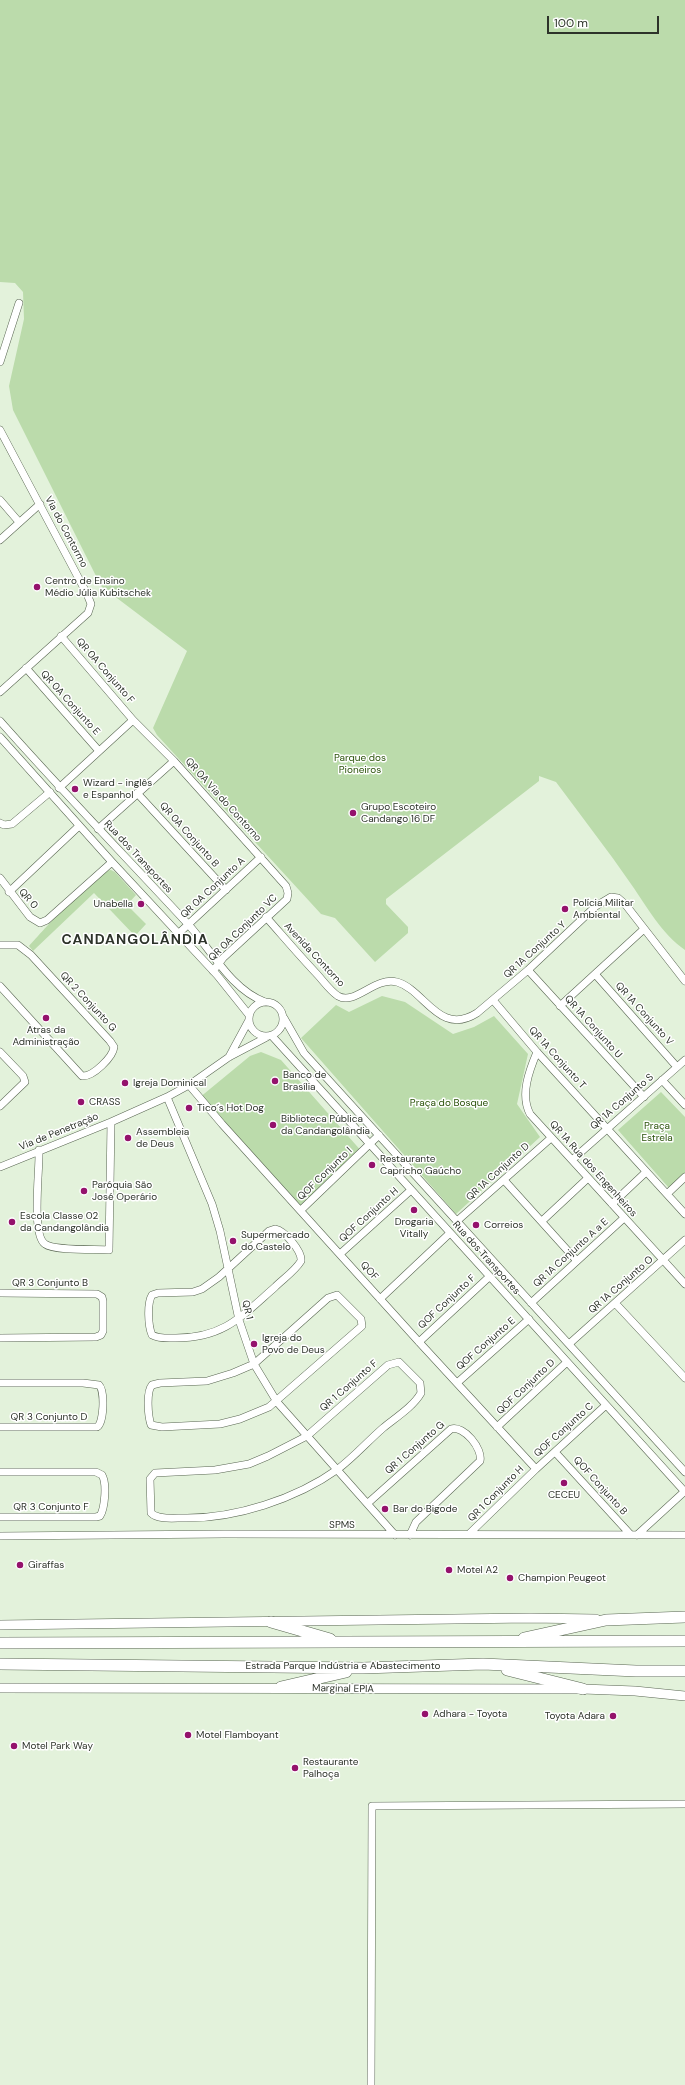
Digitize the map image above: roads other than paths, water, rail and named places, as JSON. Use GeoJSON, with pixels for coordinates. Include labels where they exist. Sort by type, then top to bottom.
{"type":"FeatureCollection","features":[{"type":"Feature","properties":{"kind":"highway"},"geometry":{"type":"LineString","coordinates":[[502,1643],[606,1620],[685,1617]]}},
{"type":"Feature","properties":{"kind":"highway"},"geometry":{"type":"LineString","coordinates":[[271,1622],[342,1642]]}},
{"type":"Feature","properties":{"kind":"highway"},"geometry":{"type":"LineString","coordinates":[[0,1642],[502,1643],[685,1641]]}},
{"type":"Feature","properties":{"kind":"highway","name":"Estrada Parque Indústria e Abastecimento"},"geometry":{"type":"LineString","coordinates":[[0,1664],[363,1668],[483,1664],[636,1671],[685,1671]]}},
{"type":"Feature","properties":{"kind":"highway"},"geometry":{"type":"LineString","coordinates":[[483,1664],[583,1689]]}},
{"type":"Feature","properties":{"kind":"highway"},"geometry":{"type":"LineString","coordinates":[[281,1687],[363,1668]]}},
{"type":"Feature","properties":{"kind":"main road"},"geometry":{"type":"LineString","coordinates":[[0,1626],[164,1622],[530,1618],[606,1620]]}},
{"type":"Feature","properties":{"kind":"main road","name":"Marginal EPIA"},"geometry":{"type":"LineString","coordinates":[[0,1688],[141,1687],[248,1690],[281,1687],[415,1690],[583,1689],[635,1691],[685,1696]]}},
{"type":"Feature","properties":{"kind":"street"},"geometry":{"type":"LineString","coordinates":[[0,362],[19,303]]}},
{"type":"Feature","properties":{"kind":"street","name":"Via do Contormo"},"geometry":{"type":"LineString","coordinates":[[0,430],[90,600],[90,608],[88,613],[0,692]]}},
{"type":"Feature","properties":{"kind":"street"},"geometry":{"type":"LineString","coordinates":[[0,500],[19,522]]}},
{"type":"Feature","properties":{"kind":"street"},"geometry":{"type":"LineString","coordinates":[[0,540],[40,504]]}},
{"type":"Feature","properties":{"kind":"street","name":"QR 0A Conjunto F"},"geometry":{"type":"LineString","coordinates":[[61,636],[133,720]]}},
{"type":"Feature","properties":{"kind":"street","name":"QR 0A Conjunto E"},"geometry":{"type":"LineString","coordinates":[[26,668],[99,751]]}},
{"type":"Feature","properties":{"kind":"street"},"geometry":{"type":"LineString","coordinates":[[59,788],[133,720]]}},
{"type":"Feature","properties":{"kind":"street","name":"QR 0A Via do Contorno"},"geometry":{"type":"LineString","coordinates":[[133,720],[174,761],[286,886],[288,893],[287,899]]}},
{"type":"Feature","properties":{"kind":"street","name":"Rua dos Transportes"},"geometry":{"type":"LineString","coordinates":[[0,721],[59,788],[189,925],[219,963],[244,990],[265,1002]]}},
{"type":"Feature","properties":{"kind":"street"},"geometry":{"type":"LineString","coordinates":[[0,737],[98,847],[213,970],[249,1018],[254,1032],[269,1037],[279,1032],[283,1025],[284,1018],[278,1006],[265,1002],[255,1006],[249,1018]]}},
{"type":"Feature","properties":{"kind":"street"},"geometry":{"type":"LineString","coordinates":[[98,829],[174,761]]}},
{"type":"Feature","properties":{"kind":"street"},"geometry":{"type":"LineString","coordinates":[[0,823],[4,825],[12,824],[50,792]]}},
{"type":"Feature","properties":{"kind":"street","name":"QR 0A Conjunto B"},"geometry":{"type":"LineString","coordinates":[[137,793],[226,890]]}},
{"type":"Feature","properties":{"kind":"street"},"geometry":{"type":"LineString","coordinates":[[9,892],[79,826]]}},
{"type":"Feature","properties":{"kind":"street"},"geometry":{"type":"LineString","coordinates":[[98,847],[106,838]]}},
{"type":"Feature","properties":{"kind":"street","name":"QR 0A Conjunto A"},"geometry":{"type":"LineString","coordinates":[[179,933],[261,857]]}},
{"type":"Feature","properties":{"kind":"street","name":"QR 0"},"geometry":{"type":"LineString","coordinates":[[0,878],[9,892],[30,917],[40,923],[47,920],[112,862]]}},
{"type":"Feature","properties":{"kind":"street","name":"QR 1A Conjunto Y"},"geometry":{"type":"LineString","coordinates":[[477,1013],[528,970],[602,901],[615,896],[625,904],[644,928]]}},
{"type":"Feature","properties":{"kind":"street","name":"QR 0A Conjunto VC"},"geometry":{"type":"LineString","coordinates":[[213,970],[266,917],[287,899]]}},
{"type":"Feature","properties":{"kind":"street","name":"Avenida Contorno"},"geometry":{"type":"LineString","coordinates":[[266,917],[325,984],[340,997],[348,998],[374,985],[389,981],[405,985],[426,1004],[456,1021],[468,1019],[477,1013]]}},
{"type":"Feature","properties":{"kind":"street"},"geometry":{"type":"LineString","coordinates":[[560,1006],[644,928],[685,981]]}},
{"type":"Feature","properties":{"kind":"street","name":"QR 2 Conjunto G"},"geometry":{"type":"LineString","coordinates":[[0,945],[8,944],[23,948],[31,955],[110,1041],[114,1047],[112,1054],[92,1073],[82,1076],[0,986]]}},
{"type":"Feature","properties":{"kind":"street","name":"QR 1A Conjunto U"},"geometry":{"type":"LineString","coordinates":[[528,970],[644,1097]]}},
{"type":"Feature","properties":{"kind":"street","name":"QR 1A Conjunto V"},"geometry":{"type":"LineString","coordinates":[[595,974],[677,1067]]}},
{"type":"Feature","properties":{"kind":"street","name":"QR 1A Conjunto T"},"geometry":{"type":"LineString","coordinates":[[493,1000],[536,1052],[685,1214]]}},
{"type":"Feature","properties":{"kind":"street","name":"Via de Penetração"},"geometry":{"type":"LineString","coordinates":[[228,1057],[249,1018]]}},
{"type":"Feature","properties":{"kind":"street","name":"Rua dos Transportes"},"geometry":{"type":"LineString","coordinates":[[284,1018],[304,1053],[685,1471]]}},
{"type":"Feature","properties":{"kind":"street","name":"Rua dos Transportes"},"geometry":{"type":"LineString","coordinates":[[269,1037],[370,1144],[489,1277],[685,1491]]}},
{"type":"Feature","properties":{"kind":"street","name":"Via de Penetração"},"geometry":{"type":"LineString","coordinates":[[0,1166],[110,1122],[167,1097],[189,1085],[228,1057],[269,1037]]}},
{"type":"Feature","properties":{"kind":"street"},"geometry":{"type":"LineString","coordinates":[[0,1052],[23,1076],[25,1082],[0,1106]]}},
{"type":"Feature","properties":{"kind":"street","name":"QR 1A Rua dos Engenheiros"},"geometry":{"type":"LineString","coordinates":[[536,1052],[525,1090],[525,1100],[530,1114],[685,1284]]}},
{"type":"Feature","properties":{"kind":"street","name":"QR 1A Conjunto S"},"geometry":{"type":"LineString","coordinates":[[572,1160],[685,1060]]}},
{"type":"Feature","properties":{"kind":"street"},"geometry":{"type":"LineString","coordinates":[[662,1080],[685,1106]]}},
{"type":"Feature","properties":{"kind":"street","name":"QOF"},"geometry":{"type":"LineString","coordinates":[[189,1085],[380,1299],[536,1469]]}},
{"type":"Feature","properties":{"kind":"street","name":"QR 1"},"geometry":{"type":"LineString","coordinates":[[167,1097],[212,1204],[228,1268],[238,1320],[254,1364],[276,1402],[338,1469],[395,1535]]}},
{"type":"Feature","properties":{"kind":"street"},"geometry":{"type":"LineString","coordinates":[[39,1150],[37,1211],[41,1241],[45,1245],[54,1248],[109,1250],[110,1122]]}},
{"type":"Feature","properties":{"kind":"street","name":"QOF Conjunto I"},"geometry":{"type":"LineString","coordinates":[[301,1210],[379,1135]]}},
{"type":"Feature","properties":{"kind":"street","name":"QR 1A Conjunto D"},"geometry":{"type":"LineString","coordinates":[[457,1221],[551,1138]]}},
{"type":"Feature","properties":{"kind":"street"},"geometry":{"type":"LineString","coordinates":[[612,1204],[646,1172]]}},
{"type":"Feature","properties":{"kind":"street"},"geometry":{"type":"LineString","coordinates":[[667,1194],[685,1177]]}},
{"type":"Feature","properties":{"kind":"street"},"geometry":{"type":"LineString","coordinates":[[542,1221],[588,1178]]}},
{"type":"Feature","properties":{"kind":"street"},"geometry":{"type":"LineString","coordinates":[[504,1180],[577,1261]]}},
{"type":"Feature","properties":{"kind":"street","name":"QOF Conjunto H"},"geometry":{"type":"LineString","coordinates":[[340,1254],[411,1190]]}},
{"type":"Feature","properties":{"kind":"street","name":"QR 1A Conjunto A a E"},"geometry":{"type":"LineString","coordinates":[[531,1303],[624,1218]]}},
{"type":"Feature","properties":{"kind":"street"},"geometry":{"type":"LineString","coordinates":[[275,1229],[280,1231],[301,1255],[299,1264],[238,1320],[215,1332],[185,1338],[156,1337],[152,1335],[150,1329],[149,1299],[152,1295],[158,1293],[193,1292],[202,1289],[228,1268],[269,1231],[275,1229]]}},
{"type":"Feature","properties":{"kind":"street"},"geometry":{"type":"LineString","coordinates":[[380,1299],[450,1233]]}},
{"type":"Feature","properties":{"kind":"street","name":"QR 1A Conjunto O"},"geometry":{"type":"LineString","coordinates":[[569,1344],[685,1240]]}},
{"type":"Feature","properties":{"kind":"street"},"geometry":{"type":"LineString","coordinates":[[478,1264],[488,1255]]}},
{"type":"Feature","properties":{"kind":"street","name":"QOF Conjunto F"},"geometry":{"type":"LineString","coordinates":[[419,1342],[489,1277]]}},
{"type":"Feature","properties":{"kind":"street","name":"QR 3 Conjunto B"},"geometry":{"type":"LineString","coordinates":[[0,1293],[98,1294],[102,1297],[103,1301],[103,1330],[101,1335],[96,1338],[0,1338]]}},
{"type":"Feature","properties":{"kind":"street"},"geometry":{"type":"LineString","coordinates":[[332,1296],[340,1296],[360,1318],[362,1326],[360,1329],[276,1402],[240,1419],[220,1424],[162,1427],[151,1425],[149,1417],[150,1390],[154,1384],[207,1381],[233,1373],[254,1364],[332,1296]]}},
{"type":"Feature","properties":{"kind":"street"},"geometry":{"type":"LineString","coordinates":[[615,1302],[685,1378]]}},
{"type":"Feature","properties":{"kind":"street","name":"QOF Conjunto E"},"geometry":{"type":"LineString","coordinates":[[456,1383],[529,1319]]}},
{"type":"Feature","properties":{"kind":"street","name":"QR 1 Conjunto F"},"geometry":{"type":"LineString","coordinates":[[307,1436],[388,1366],[396,1362],[402,1364],[420,1383],[422,1390],[419,1397],[338,1469]]}},
{"type":"Feature","properties":{"kind":"street","name":"QOF Conjunto D"},"geometry":{"type":"LineString","coordinates":[[497,1427],[567,1362]]}},
{"type":"Feature","properties":{"kind":"street","name":"QR 3 Conjunto D"},"geometry":{"type":"LineString","coordinates":[[0,1383],[89,1383],[99,1385],[103,1392],[102,1421],[97,1427],[0,1427]]}},
{"type":"Feature","properties":{"kind":"street","name":"QOF Conjunto C"},"geometry":{"type":"LineString","coordinates":[[536,1469],[606,1405]]}},
{"type":"Feature","properties":{"kind":"street"},"geometry":{"type":"LineString","coordinates":[[622,1422],[632,1413]]}},
{"type":"Feature","properties":{"kind":"street","name":"QR 1 Conjunto G"},"geometry":{"type":"LineString","coordinates":[[368,1503],[447,1432],[455,1428],[462,1430],[480,1452],[480,1461],[416,1522],[410,1535]]}},
{"type":"Feature","properties":{"kind":"street"},"geometry":{"type":"LineString","coordinates":[[307,1436],[250,1464],[198,1472],[155,1473],[150,1479],[151,1512],[156,1516],[161,1517],[190,1518],[222,1515],[245,1510],[295,1494],[338,1469]]}},
{"type":"Feature","properties":{"kind":"street","name":"QOF Conjunto B"},"geometry":{"type":"LineString","coordinates":[[554,1452],[633,1535]]}},
{"type":"Feature","properties":{"kind":"street","name":"QR 1 Conjunto H"},"geometry":{"type":"LineString","coordinates":[[470,1534],[536,1469]]}},
{"type":"Feature","properties":{"kind":"street","name":"QR 3 Conjunto F"},"geometry":{"type":"LineString","coordinates":[[0,1472],[96,1472],[102,1475],[104,1482],[103,1510],[100,1516],[0,1517]]}},
{"type":"Feature","properties":{"kind":"street"},"geometry":{"type":"LineString","coordinates":[[633,1535],[685,1491]]}},
{"type":"Feature","properties":{"kind":"street","name":"SPMS"},"geometry":{"type":"LineString","coordinates":[[0,1536],[470,1534],[685,1535]]}},
{"type":"Feature","properties":{"kind":"street"},"geometry":{"type":"LineString","coordinates":[[371,2085],[372,1806],[685,1804]]}},
{"type":"Feature","properties":{"kind":"place","name":"Centro de Ensino Médio Júlia Kubitschek"},"geometry":{"type":"Point","coordinates":[37,587]}},
{"type":"Feature","properties":{"kind":"place","name":"Wizard - inglês e Espanhol"},"geometry":{"type":"Point","coordinates":[75,789]}},
{"type":"Feature","properties":{"kind":"place","name":"Grupo Escoteiro Candango 16 DF"},"geometry":{"type":"Point","coordinates":[353,813]}},
{"type":"Feature","properties":{"kind":"place","name":"Unabella"},"geometry":{"type":"Point","coordinates":[141,904]}},
{"type":"Feature","properties":{"kind":"place","name":"Polícia Militar Ambiental"},"geometry":{"type":"Point","coordinates":[565,909]}},
{"type":"Feature","properties":{"kind":"place","name":"Atras da Administração"},"geometry":{"type":"Point","coordinates":[46,1018]}},
{"type":"Feature","properties":{"kind":"place","name":"Banco de Brasília"},"geometry":{"type":"Point","coordinates":[275,1081]}},
{"type":"Feature","properties":{"kind":"place","name":"Igreja Dominical"},"geometry":{"type":"Point","coordinates":[125,1083]}},
{"type":"Feature","properties":{"kind":"place","name":"CRASS"},"geometry":{"type":"Point","coordinates":[81,1102]}},
{"type":"Feature","properties":{"kind":"place","name":"Tico´s Hot Dog"},"geometry":{"type":"Point","coordinates":[189,1108]}},
{"type":"Feature","properties":{"kind":"place","name":"Biblioteca Pública da Candangolândia"},"geometry":{"type":"Point","coordinates":[273,1125]}},
{"type":"Feature","properties":{"kind":"place","name":"Assembleia de Deus"},"geometry":{"type":"Point","coordinates":[128,1138]}},
{"type":"Feature","properties":{"kind":"place","name":"Restaurante Capricho Gaúcho"},"geometry":{"type":"Point","coordinates":[372,1165]}},
{"type":"Feature","properties":{"kind":"place","name":"Paróquia São José Operário"},"geometry":{"type":"Point","coordinates":[84,1191]}},
{"type":"Feature","properties":{"kind":"place","name":"Drogaria Vitally"},"geometry":{"type":"Point","coordinates":[414,1210]}},
{"type":"Feature","properties":{"kind":"place","name":"Escola Classe 02 da Candangolândia"},"geometry":{"type":"Point","coordinates":[12,1222]}},
{"type":"Feature","properties":{"kind":"place","name":"Correios"},"geometry":{"type":"Point","coordinates":[476,1225]}},
{"type":"Feature","properties":{"kind":"place","name":"Supermercado do Castelo"},"geometry":{"type":"Point","coordinates":[233,1241]}},
{"type":"Feature","properties":{"kind":"place","name":"Igreja do Povo de Deus"},"geometry":{"type":"Point","coordinates":[254,1344]}},
{"type":"Feature","properties":{"kind":"place","name":"CECEU"},"geometry":{"type":"Point","coordinates":[564,1483]}},
{"type":"Feature","properties":{"kind":"place","name":"Bar do Bigode"},"geometry":{"type":"Point","coordinates":[385,1509]}},
{"type":"Feature","properties":{"kind":"place","name":"Giraffas"},"geometry":{"type":"Point","coordinates":[20,1565]}},
{"type":"Feature","properties":{"kind":"place","name":"Motel A2"},"geometry":{"type":"Point","coordinates":[449,1570]}},
{"type":"Feature","properties":{"kind":"place","name":"Champion Peugeot"},"geometry":{"type":"Point","coordinates":[510,1578]}},
{"type":"Feature","properties":{"kind":"place","name":"Adhara - Toyota"},"geometry":{"type":"Point","coordinates":[425,1714]}},
{"type":"Feature","properties":{"kind":"place","name":"Toyota Adara"},"geometry":{"type":"Point","coordinates":[613,1716]}},
{"type":"Feature","properties":{"kind":"place","name":"Motel Flamboyant"},"geometry":{"type":"Point","coordinates":[188,1735]}},
{"type":"Feature","properties":{"kind":"place","name":"Motel Park Way"},"geometry":{"type":"Point","coordinates":[14,1746]}},
{"type":"Feature","properties":{"kind":"place","name":"Restaurante Palhoça"},"geometry":{"type":"Point","coordinates":[295,1768]}},
{"type":"Feature","properties":{"kind":"district","name":"CANDANGOLÂNDIA"},"geometry":{"type":"Point","coordinates":[135,940]}},
{"type":"Feature","properties":{"kind":"park label","name":"Parque dos Pioneiros"},"geometry":{"type":"Point","coordinates":[360,764]}},
{"type":"Feature","properties":{"kind":"park label","name":"Praça do Bosque"},"geometry":{"type":"Point","coordinates":[449,1103]}},
{"type":"Feature","properties":{"kind":"park label","name":"Praça Estrela"},"geometry":{"type":"Point","coordinates":[657,1132]}}]}
